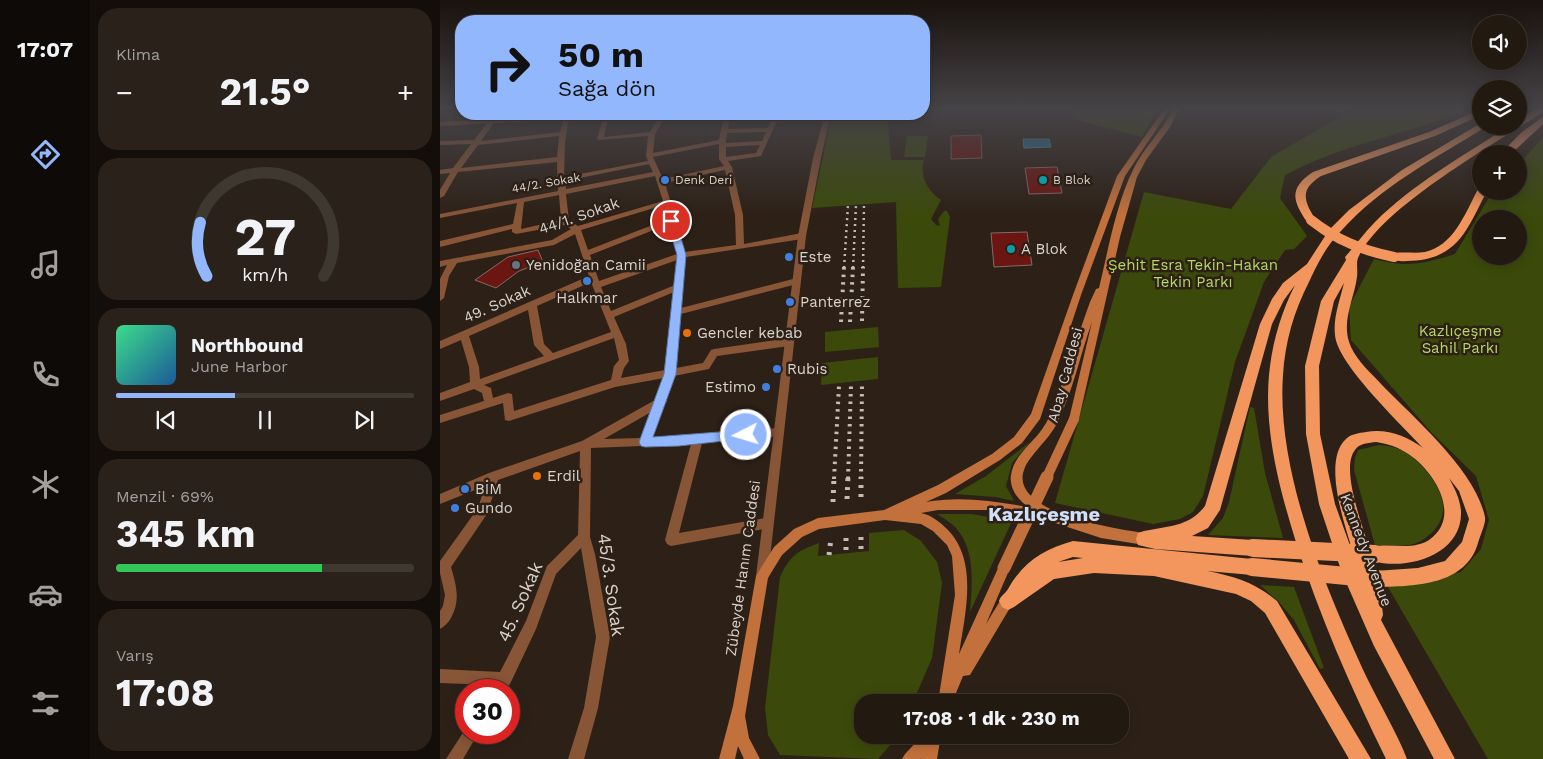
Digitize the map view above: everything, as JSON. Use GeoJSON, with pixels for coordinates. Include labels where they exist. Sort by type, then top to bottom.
{"type":"FeatureCollection","features":[{"type":"Feature","properties":{"kind":"highway"},"geometry":{"type":"LineString","coordinates":[[1402,144],[1317,174],[1308,179],[1302,187],[1299,198],[1311,220],[1344,243],[1368,252],[1394,257],[1422,257],[1444,250],[1452,243],[1477,200]]}},
{"type":"Feature","properties":{"kind":"highway"},"geometry":{"type":"LineString","coordinates":[[1398,759],[1347,658],[1327,610],[1291,499],[1277,435],[1275,375],[1283,329],[1293,299],[1312,264],[1336,229],[1363,203],[1453,144]]}},
{"type":"Feature","properties":{"kind":"highway","name":"Kennedy Avenue"},"geometry":{"type":"LineString","coordinates":[[1445,759],[1376,630],[1334,527],[1326,504],[1312,438],[1311,410],[1316,346],[1333,290],[1351,257],[1378,225],[1397,208],[1489,144]]}},
{"type":"Feature","properties":{"kind":"highway"},"geometry":{"type":"LineString","coordinates":[[1008,601],[1036,565],[1052,554],[1073,549],[1378,579],[1418,577],[1450,568],[1469,546],[1477,519],[1466,488],[1451,468],[1354,364],[1346,350],[1341,336],[1341,319],[1352,279],[1351,257]]}},
{"type":"Feature","properties":{"kind":"highway"},"geometry":{"type":"LineString","coordinates":[[1144,539],[1184,531],[1202,522],[1212,510],[1266,324],[1279,296],[1290,280],[1312,264]]}},
{"type":"Feature","properties":{"kind":"highway"},"geometry":{"type":"LineString","coordinates":[[1144,539],[1164,543],[1253,548],[1375,554],[1401,555],[1423,552],[1435,546],[1445,537],[1454,511],[1450,496],[1429,462],[1410,447],[1397,440],[1380,436],[1364,437],[1351,443],[1345,452],[1343,465],[1343,482],[1371,587],[1376,630]]}},
{"type":"Feature","properties":{"kind":"highway"},"geometry":{"type":"LineString","coordinates":[[1008,601],[1051,572],[1094,565],[1154,568],[1238,586],[1257,595],[1271,607],[1298,649],[1361,759]]}},
{"type":"Feature","properties":{"kind":"main road","name":"Abay Caddesi"},"geometry":{"type":"LineString","coordinates":[[885,515],[942,489],[996,457],[1018,440],[1036,416],[1080,287],[1121,176],[1143,144]]}},
{"type":"Feature","properties":{"kind":"main road","name":"Abay Caddesi"},"geometry":{"type":"LineString","coordinates":[[948,694],[1004,568],[1074,419],[1121,213],[1134,174],[1153,144]]}},
{"type":"Feature","properties":{"kind":"main road"},"geometry":{"type":"LineString","coordinates":[[1056,518],[1024,496],[1017,484],[1018,474],[1023,460],[1046,433],[1056,414],[1091,308],[1107,272]]}},
{"type":"Feature","properties":{"kind":"main road"},"geometry":{"type":"LineString","coordinates":[[885,515],[938,505],[988,505],[1056,518],[1101,532],[1144,539]]}},
{"type":"Feature","properties":{"kind":"main road","name":"Abay Caddesi"},"geometry":{"type":"LineString","coordinates":[[762,576],[778,551],[798,533],[818,524],[885,515],[923,519],[937,527],[951,541],[958,556],[961,595],[946,694]]}},
{"type":"Feature","properties":{"kind":"main road","name":"Zübeyde Hanım Caddesi"},"geometry":{"type":"LineString","coordinates":[[727,759],[740,706],[762,576]]}},
{"type":"Feature","properties":{"kind":"main road"},"geometry":{"type":"LineString","coordinates":[[949,694],[1008,601]]}},
{"type":"Feature","properties":{"kind":"main road"},"geometry":{"type":"LineString","coordinates":[[740,706],[739,721],[742,739],[752,759]]}},
{"type":"Feature","properties":{"kind":"main road"},"geometry":{"type":"LineString","coordinates":[[910,759],[925,744]]}},
{"type":"Feature","properties":{"kind":"main road"},"geometry":{"type":"LineString","coordinates":[[929,759],[932,744]]}},
{"type":"Feature","properties":{"kind":"street"},"geometry":{"type":"LineString","coordinates":[[440,196],[455,171],[476,144]]}},
{"type":"Feature","properties":{"kind":"street"},"geometry":{"type":"LineString","coordinates":[[561,144],[561,180],[565,222]]}},
{"type":"Feature","properties":{"kind":"street"},"geometry":{"type":"LineString","coordinates":[[645,442],[662,401],[670,374],[682,255],[667,202],[650,159],[651,144]]}},
{"type":"Feature","properties":{"kind":"street"},"geometry":{"type":"LineString","coordinates":[[561,180],[716,144]]}},
{"type":"Feature","properties":{"kind":"street"},"geometry":{"type":"LineString","coordinates":[[722,144],[723,159],[728,167],[739,215],[740,247]]}},
{"type":"Feature","properties":{"kind":"street"},"geometry":{"type":"LineString","coordinates":[[723,159],[759,155],[764,144]]}},
{"type":"Feature","properties":{"kind":"street","name":"Zübeyde Hanım Caddesi"},"geometry":{"type":"LineString","coordinates":[[762,576],[766,524],[802,236],[822,144]]}},
{"type":"Feature","properties":{"kind":"street"},"geometry":{"type":"LineString","coordinates":[[440,172],[561,159]]}},
{"type":"Feature","properties":{"kind":"street","name":"44/2. Sokak"},"geometry":{"type":"LineString","coordinates":[[440,216],[562,192],[728,167]]}},
{"type":"Feature","properties":{"kind":"street"},"geometry":{"type":"LineString","coordinates":[[521,199],[516,232],[565,222],[577,229],[608,316],[621,344],[624,361],[618,366],[615,383]]}},
{"type":"Feature","properties":{"kind":"street","name":"44/1. Sokak"},"geometry":{"type":"LineString","coordinates":[[440,264],[554,242],[577,229],[667,202]]}},
{"type":"Feature","properties":{"kind":"street"},"geometry":{"type":"LineString","coordinates":[[585,254],[671,221]]}},
{"type":"Feature","properties":{"kind":"street"},"geometry":{"type":"LineString","coordinates":[[440,244],[518,225]]}},
{"type":"Feature","properties":{"kind":"street","name":"49. Sokak"},"geometry":{"type":"LineString","coordinates":[[440,345],[532,304],[595,281],[682,255],[802,236]]}},
{"type":"Feature","properties":{"kind":"street"},"geometry":{"type":"LineString","coordinates":[[440,298],[445,276],[455,260]]}},
{"type":"Feature","properties":{"kind":"street"},"geometry":{"type":"LineString","coordinates":[[676,312],[797,281]]}},
{"type":"Feature","properties":{"kind":"street"},"geometry":{"type":"LineString","coordinates":[[608,316],[678,288]]}},
{"type":"Feature","properties":{"kind":"street"},"geometry":{"type":"LineString","coordinates":[[532,304],[538,345],[551,357]]}},
{"type":"Feature","properties":{"kind":"street"},"geometry":{"type":"LineString","coordinates":[[440,397],[617,333]]}},
{"type":"Feature","properties":{"kind":"street"},"geometry":{"type":"LineString","coordinates":[[464,334],[474,368],[475,385]]}},
{"type":"Feature","properties":{"kind":"street"},"geometry":{"type":"LineString","coordinates":[[440,419],[508,397],[509,417],[615,383],[706,366],[714,353],[789,342]]}},
{"type":"Feature","properties":{"kind":"street"},"geometry":{"type":"LineString","coordinates":[[475,385],[487,391],[489,402]]}},
{"type":"Feature","properties":{"kind":"street"},"geometry":{"type":"LineString","coordinates":[[440,499],[492,477],[586,444],[662,401]]}},
{"type":"Feature","properties":{"kind":"street"},"geometry":{"type":"LineString","coordinates":[[586,444],[698,440],[779,432]]}},
{"type":"Feature","properties":{"kind":"street"},"geometry":{"type":"LineString","coordinates":[[698,440],[671,540],[766,524]]}},
{"type":"Feature","properties":{"kind":"street","name":"45/3. Sokak"},"geometry":{"type":"LineString","coordinates":[[576,759],[591,708],[604,637],[589,554],[584,537],[586,444]]}},
{"type":"Feature","properties":{"kind":"street"},"geometry":{"type":"LineString","coordinates":[[440,622],[450,610],[451,587],[444,566],[483,510],[492,477]]}},
{"type":"Feature","properties":{"kind":"street","name":"45. Sokak"},"geometry":{"type":"LineString","coordinates":[[505,679],[531,624],[551,570],[584,537]]}},
{"type":"Feature","properties":{"kind":"street"},"geometry":{"type":"LineString","coordinates":[[440,676],[461,679]]}},
{"type":"Feature","properties":{"kind":"street"},"geometry":{"type":"LineString","coordinates":[[454,759],[464,744]]}},
{"type":"Feature","properties":{"kind":"green space"},"geometry":{"type":"Polygon","coordinates":[[[826,144],[890,144],[891,160],[924,160],[923,171],[926,183],[936,197],[941,200],[931,219],[936,225],[940,226],[938,219],[944,211],[947,211],[950,217],[941,287],[898,288],[896,202],[812,208],[826,144]]]}},
{"type":"Feature","properties":{"kind":"green space"},"geometry":{"type":"Polygon","coordinates":[[[906,144],[927,144],[925,157],[904,157],[906,144]]]}},
{"type":"Feature","properties":{"kind":"green space","name":"Şehit Esra Tekin-Hakan Tekin Parkı"},"geometry":{"type":"Polygon","coordinates":[[[1293,144],[1361,144],[1307,164],[1285,175],[1280,198],[1307,236],[1294,249],[1285,250],[1264,282],[1235,362],[1203,496],[1193,512],[1180,519],[1153,524],[1055,503],[1144,192],[1231,209],[1271,157],[1293,144]]]}},
{"type":"Feature","properties":{"kind":"green space","name":"Kazlıçeşme Sahil Parkı"},"geometry":{"type":"Polygon","coordinates":[[[1536,144],[1543,144],[1543,759],[1488,759],[1388,587],[1461,572],[1481,549],[1489,520],[1476,476],[1431,432],[1351,340],[1349,307],[1374,259],[1386,262],[1415,264],[1455,254],[1472,226],[1472,265],[1527,265],[1527,210],[1482,210],[1488,200],[1527,200],[1527,155],[1536,144]]]}},
{"type":"Feature","properties":{"kind":"green space"},"geometry":{"type":"Polygon","coordinates":[[[878,327],[879,347],[825,352],[825,332],[878,327]]]}},
{"type":"Feature","properties":{"kind":"green space"},"geometry":{"type":"Polygon","coordinates":[[[878,357],[878,379],[821,385],[822,363],[878,357]]]}},
{"type":"Feature","properties":{"kind":"green space"},"geometry":{"type":"Polygon","coordinates":[[[1250,407],[1254,408],[1265,473],[1283,538],[1208,535],[1223,518],[1229,502],[1250,407]]]}},
{"type":"Feature","properties":{"kind":"green space"},"geometry":{"type":"Polygon","coordinates":[[[1030,442],[1012,463],[1006,486],[1014,501],[995,497],[955,494],[986,476],[1030,442]]]}},
{"type":"Feature","properties":{"kind":"green space"},"geometry":{"type":"Polygon","coordinates":[[[1379,445],[1399,449],[1411,456],[1424,468],[1439,492],[1443,507],[1441,519],[1430,535],[1420,542],[1400,546],[1375,545],[1354,470],[1358,450],[1379,445]]]}},
{"type":"Feature","properties":{"kind":"green space"},"geometry":{"type":"Polygon","coordinates":[[[937,514],[971,514],[1012,521],[970,612],[971,568],[967,547],[956,528],[937,514]]]}},
{"type":"Feature","properties":{"kind":"green space"},"geometry":{"type":"Polygon","coordinates":[[[904,530],[921,541],[937,562],[942,583],[932,658],[916,694],[854,694],[854,744],[891,744],[878,759],[780,755],[768,735],[765,708],[780,577],[795,555],[819,543],[818,556],[869,551],[869,533],[904,530]]]}},
{"type":"Feature","properties":{"kind":"green space"},"geometry":{"type":"Polygon","coordinates":[[[1260,585],[1294,587],[1324,668],[1320,669],[1294,620],[1278,601],[1260,585]]]}},
{"type":"Feature","properties":{"kind":"water"},"geometry":{"type":"Polygon","coordinates":[[[1024,144],[1050,144],[1051,147],[1024,148],[1024,144]]]}},
{"type":"Feature","properties":{"kind":"building"},"geometry":{"type":"Polygon","coordinates":[[[951,144],[981,144],[982,158],[951,159],[951,144]]]}},
{"type":"Feature","properties":{"kind":"building","name":"B Blok"},"geometry":{"type":"Polygon","coordinates":[[[1057,167],[1062,193],[1029,194],[1025,168],[1057,167]]]}},
{"type":"Feature","properties":{"kind":"building","name":"A Blok"},"geometry":{"type":"Polygon","coordinates":[[[1027,232],[1032,265],[994,267],[991,233],[1027,232]]]}},
{"type":"Feature","properties":{"kind":"building","name":"Yenidoğan Camii"},"geometry":{"type":"Polygon","coordinates":[[[538,250],[543,262],[519,271],[496,288],[475,280],[508,257],[538,250]]]}},
{"type":"Feature","properties":{"kind":"railway"},"geometry":{"type":"LineString","coordinates":[[863,268],[864,204]]}},
{"type":"Feature","properties":{"kind":"railway"},"geometry":{"type":"LineString","coordinates":[[844,268],[848,205]]}},
{"type":"Feature","properties":{"kind":"railway"},"geometry":{"type":"LineString","coordinates":[[853,268],[856,205]]}},
{"type":"Feature","properties":{"kind":"railway"},"geometry":{"type":"LineString","coordinates":[[841,322],[844,267]]}},
{"type":"Feature","properties":{"kind":"railway"},"geometry":{"type":"LineString","coordinates":[[850,322],[853,267]]}},
{"type":"Feature","properties":{"kind":"railway"},"geometry":{"type":"LineString","coordinates":[[862,321],[863,267]]}},
{"type":"Feature","properties":{"kind":"railway"},"geometry":{"type":"LineString","coordinates":[[861,479],[862,384]]}},
{"type":"Feature","properties":{"kind":"railway"},"geometry":{"type":"LineString","coordinates":[[848,479],[851,385]]}},
{"type":"Feature","properties":{"kind":"railway"},"geometry":{"type":"LineString","coordinates":[[834,479],[839,386]]}},
{"type":"Feature","properties":{"kind":"railway"},"geometry":{"type":"LineString","coordinates":[[833,502],[834,477]]}},
{"type":"Feature","properties":{"kind":"railway"},"geometry":{"type":"LineString","coordinates":[[847,499],[848,477]]}},
{"type":"Feature","properties":{"kind":"railway"},"geometry":{"type":"LineString","coordinates":[[861,479],[861,497]]}},
{"type":"Feature","properties":{"kind":"railway"},"geometry":{"type":"LineString","coordinates":[[861,537],[861,552]]}},
{"type":"Feature","properties":{"kind":"railway"},"geometry":{"type":"LineString","coordinates":[[829,555],[831,538]]}},
{"type":"Feature","properties":{"kind":"railway"},"geometry":{"type":"LineString","coordinates":[[846,538],[846,554]]}},
{"type":"Feature","properties":{"kind":"place","name":"Denk Deri"},"geometry":{"type":"Point","coordinates":[665,180]}},
{"type":"Feature","properties":{"kind":"place","name":"B Blok"},"geometry":{"type":"Point","coordinates":[1043,180]}},
{"type":"Feature","properties":{"kind":"place","name":"A Blok"},"geometry":{"type":"Point","coordinates":[1011,249]}},
{"type":"Feature","properties":{"kind":"place","name":"Este"},"geometry":{"type":"Point","coordinates":[789,257]}},
{"type":"Feature","properties":{"kind":"place","name":"Yenidoğan Camii"},"geometry":{"type":"Point","coordinates":[516,265]}},
{"type":"Feature","properties":{"kind":"place","name":"Halkmar"},"geometry":{"type":"Point","coordinates":[587,281]}},
{"type":"Feature","properties":{"kind":"place","name":"Panterrez"},"geometry":{"type":"Point","coordinates":[790,302]}},
{"type":"Feature","properties":{"kind":"place","name":"Gencler kebab"},"geometry":{"type":"Point","coordinates":[687,333]}},
{"type":"Feature","properties":{"kind":"place","name":"Rubis"},"geometry":{"type":"Point","coordinates":[777,369]}},
{"type":"Feature","properties":{"kind":"place","name":"Estimo"},"geometry":{"type":"Point","coordinates":[766,387]}},
{"type":"Feature","properties":{"kind":"place","name":"Erdil"},"geometry":{"type":"Point","coordinates":[537,476]}},
{"type":"Feature","properties":{"kind":"place","name":"BİM"},"geometry":{"type":"Point","coordinates":[465,489]}},
{"type":"Feature","properties":{"kind":"place","name":"Gundo"},"geometry":{"type":"Point","coordinates":[455,508]}},
{"type":"Feature","properties":{"kind":"district","name":"Kazlıçeşme"},"geometry":{"type":"Point","coordinates":[1044,514]}},
{"type":"Feature","properties":{"kind":"route"},"geometry":{"type":"LineString","coordinates":[[671,221],[682,255],[670,374],[662,401],[645,442],[746,435]]}}]}
